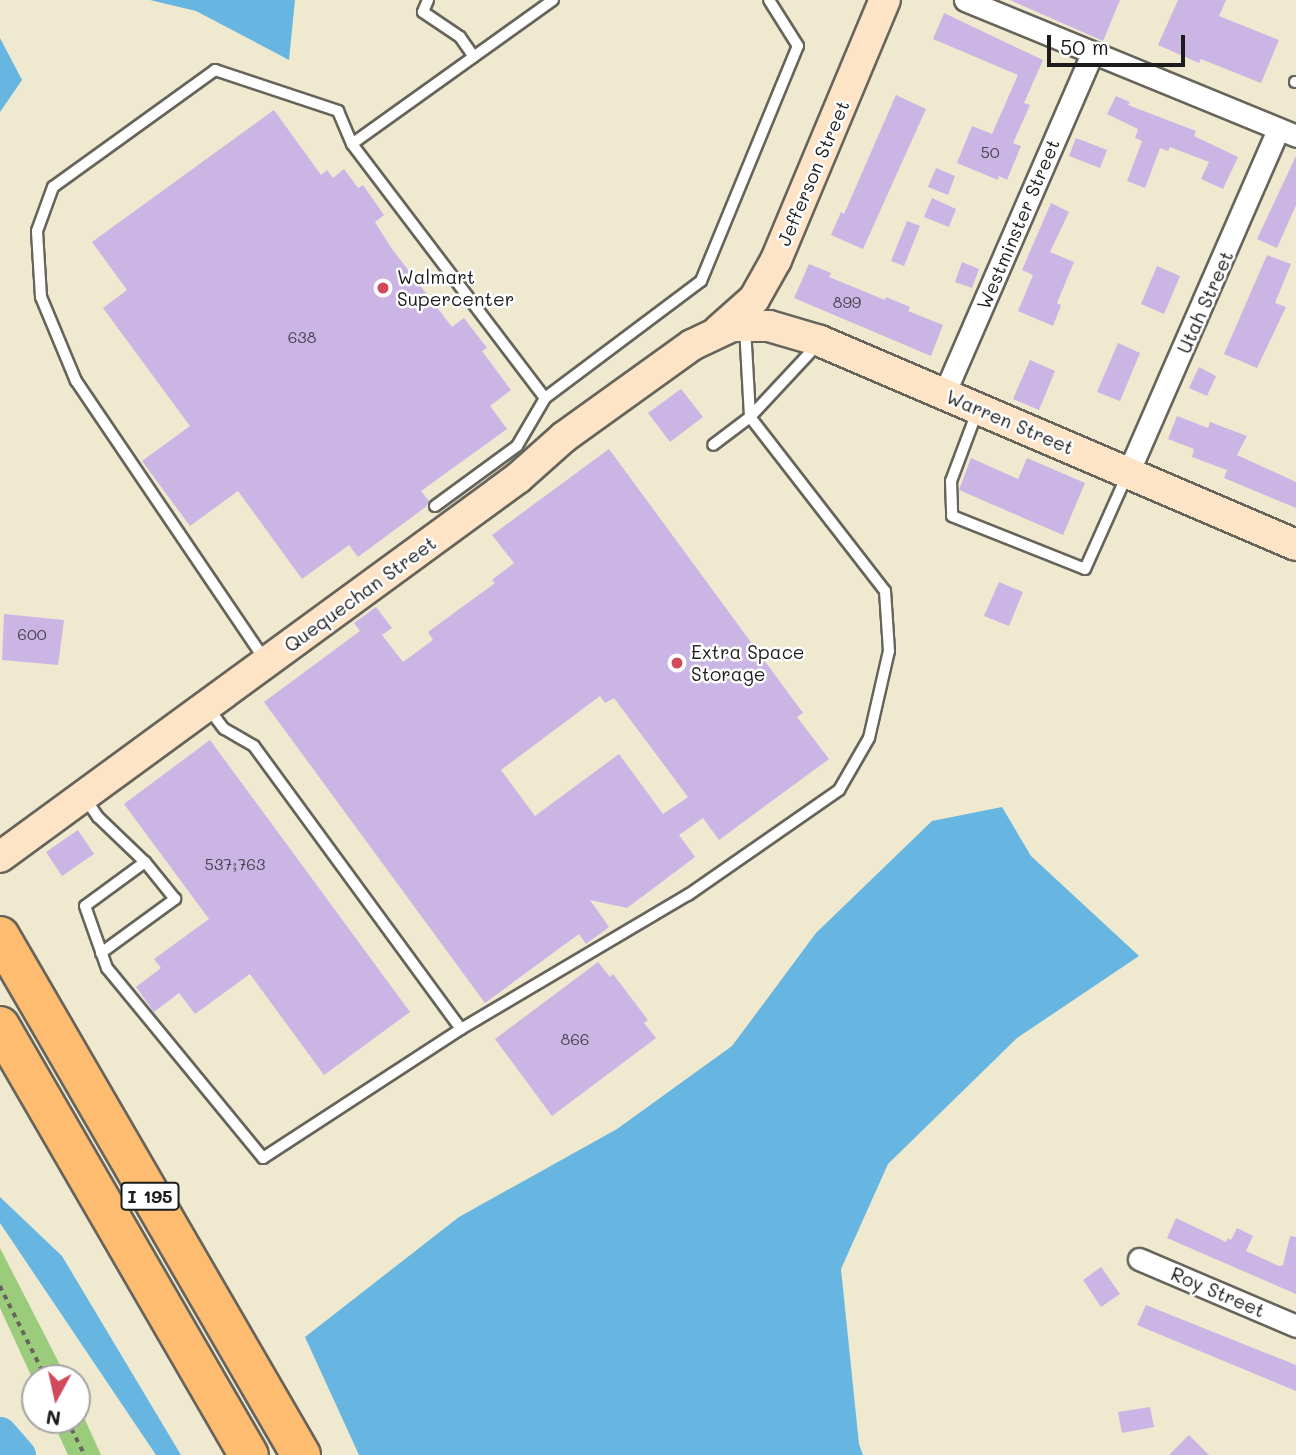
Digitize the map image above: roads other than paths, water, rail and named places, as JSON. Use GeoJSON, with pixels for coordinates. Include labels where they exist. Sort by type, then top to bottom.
{"type":"FeatureCollection","features":[{"type":"Feature","properties":{"kind":"highway","name":"I 195"},"geometry":{"type":"LineString","coordinates":[[0,936],[301,1455]]}},
{"type":"Feature","properties":{"kind":"highway","name":"I 195"},"geometry":{"type":"LineString","coordinates":[[0,1026],[249,1455]]}},
{"type":"Feature","properties":{"kind":"highway"},"geometry":{"type":"LineString","coordinates":[[0,1036],[38,1092]]}},
{"type":"Feature","properties":{"kind":"main road","name":"Jefferson Street"},"geometry":{"type":"LineString","coordinates":[[731,327],[754,299],[769,274],[885,0]]}},
{"type":"Feature","properties":{"kind":"main road","name":"Warren Street"},"geometry":{"type":"LineString","coordinates":[[731,327],[781,329],[820,341],[1296,545]]}},
{"type":"Feature","properties":{"kind":"main road","name":"Quequechan Street"},"geometry":{"type":"LineString","coordinates":[[0,857],[518,478],[564,437],[692,345],[731,327]]}},
{"type":"Feature","properties":{"kind":"street"},"geometry":{"type":"LineString","coordinates":[[965,0],[1287,133]]}},
{"type":"Feature","properties":{"kind":"street","name":"Westminster Street"},"geometry":{"type":"LineString","coordinates":[[944,394],[1092,54]]}},
{"type":"Feature","properties":{"kind":"street","name":"Utah Street"},"geometry":{"type":"LineString","coordinates":[[1128,473],[1287,133]]}},
{"type":"Feature","properties":{"kind":"street","name":"Roy Street"},"geometry":{"type":"LineString","coordinates":[[1139,1259],[1296,1326]]}},
{"type":"Feature","properties":{"kind":"lane"},"geometry":{"type":"LineString","coordinates":[[428,0],[423,12],[460,37],[474,57]]}},
{"type":"Feature","properties":{"kind":"lane"},"geometry":{"type":"LineString","coordinates":[[352,145],[553,0]]}},
{"type":"Feature","properties":{"kind":"lane"},"geometry":{"type":"LineString","coordinates":[[435,506],[517,446],[545,398],[701,281],[799,46],[769,0]]}},
{"type":"Feature","properties":{"kind":"lane"},"geometry":{"type":"LineString","coordinates":[[267,663],[76,381],[41,297],[37,231],[53,187],[215,70],[338,111],[352,145],[545,398]]}},
{"type":"Feature","properties":{"kind":"lane"},"geometry":{"type":"LineString","coordinates":[[145,862],[85,906],[107,968],[263,1158],[461,1029],[688,895],[839,790],[869,738],[889,651],[885,591],[750,417],[731,327]]}},
{"type":"Feature","properties":{"kind":"lane"},"geometry":{"type":"LineString","coordinates":[[713,445],[750,417],[820,341]]}},
{"type":"Feature","properties":{"kind":"lane"},"geometry":{"type":"LineString","coordinates":[[979,409],[951,481],[952,516],[1085,569],[1128,473]]}},
{"type":"Feature","properties":{"kind":"lane"},"geometry":{"type":"LineString","coordinates":[[207,706],[224,729],[254,746],[461,1029]]}},
{"type":"Feature","properties":{"kind":"lane"},"geometry":{"type":"LineString","coordinates":[[83,796],[98,817],[145,862],[175,899],[102,953]]}},
{"type":"Feature","properties":{"kind":"water"},"geometry":{"type":"Polygon","coordinates":[[[150,0],[295,0],[289,60],[196,11],[150,0]]]}},
{"type":"Feature","properties":{"kind":"water"},"geometry":{"type":"Polygon","coordinates":[[[0,38],[22,80],[0,112],[0,38]]]}},
{"type":"Feature","properties":{"kind":"water"},"geometry":{"type":"Polygon","coordinates":[[[1002,807],[1031,856],[1139,956],[1017,1038],[888,1164],[841,1269],[859,1444],[863,1455],[359,1455],[305,1337],[459,1217],[617,1129],[732,1046],[816,933],[932,821],[1002,807]]]}},
{"type":"Feature","properties":{"kind":"water"},"geometry":{"type":"Polygon","coordinates":[[[0,1197],[62,1256],[181,1455],[156,1455],[0,1223],[0,1197]]]}},
{"type":"Feature","properties":{"kind":"waterway"},"geometry":{"type":"LineString","coordinates":[[0,1433],[19,1455]]}},
{"type":"Feature","properties":{"kind":"place","name":"Walmart Supercenter"},"geometry":{"type":"Point","coordinates":[383,288]}},
{"type":"Feature","properties":{"kind":"place","name":"Extra Space Storage"},"geometry":{"type":"Point","coordinates":[677,663]}}]}
